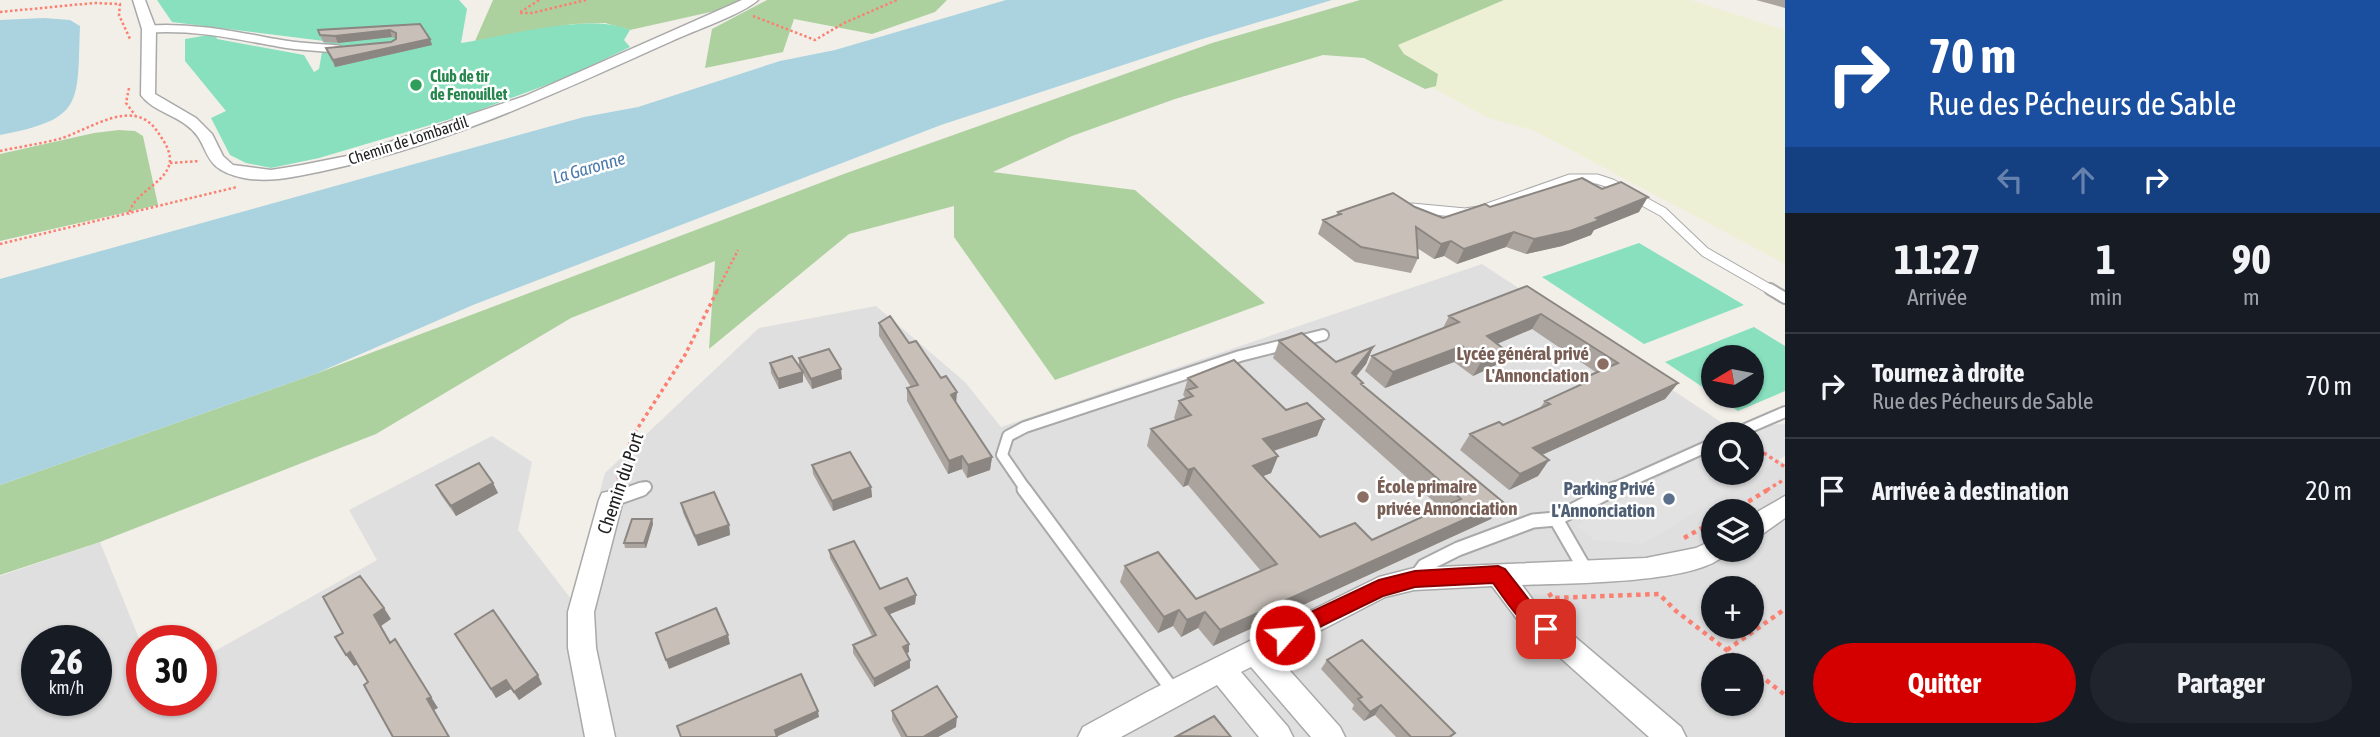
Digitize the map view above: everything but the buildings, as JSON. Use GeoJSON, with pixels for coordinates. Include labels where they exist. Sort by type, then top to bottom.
{"type":"FeatureCollection","features":[{"type":"Feature","properties":{"kind":"street"},"geometry":{"type":"LineString","coordinates":[[139,0],[149,29],[148,95],[155,102],[191,121],[204,134],[216,159]]}},
{"type":"Feature","properties":{"kind":"street","name":"Chemin de Lombardil"},"geometry":{"type":"LineString","coordinates":[[216,159],[227,168],[271,175],[355,159],[453,127],[588,75],[743,5]]}},
{"type":"Feature","properties":{"kind":"street","name":"Chemin du Port"},"geometry":{"type":"LineString","coordinates":[[600,737],[582,648],[581,612],[611,500]]}},
{"type":"Feature","properties":{"kind":"street"},"geometry":{"type":"LineString","coordinates":[[1764,520],[1785,505]]}},
{"type":"Feature","properties":{"kind":"street"},"geometry":{"type":"LineString","coordinates":[[1093,737],[1174,692],[1379,588],[1415,579],[1668,566],[1701,557]]}},
{"type":"Feature","properties":{"kind":"street"},"geometry":{"type":"LineString","coordinates":[[1498,574],[1526,611],[1671,737]]}},
{"type":"Feature","properties":{"kind":"street"},"geometry":{"type":"LineString","coordinates":[[1255,651],[1330,737]]}},
{"type":"Feature","properties":{"kind":"street"},"geometry":{"type":"LineString","coordinates":[[1221,669],[1278,737]]}},
{"type":"Feature","properties":{"kind":"lane"},"geometry":{"type":"LineString","coordinates":[[149,29],[181,27],[229,32],[281,44],[338,49],[352,47]]}},
{"type":"Feature","properties":{"kind":"lane"},"geometry":{"type":"LineString","coordinates":[[1412,208],[1465,213],[1479,211],[1570,179],[1597,179],[1663,212],[1704,252],[1785,298]]}},
{"type":"Feature","properties":{"kind":"lane"},"geometry":{"type":"LineString","coordinates":[[1174,692],[1002,456],[1009,436],[1025,427],[1240,356],[1323,335]]}},
{"type":"Feature","properties":{"kind":"lane"},"geometry":{"type":"LineString","coordinates":[[1762,422],[1785,412]]}},
{"type":"Feature","properties":{"kind":"lane"},"geometry":{"type":"LineString","coordinates":[[1415,579],[1424,566],[1458,550],[1532,521],[1556,519],[1593,498],[1701,449]]}},
{"type":"Feature","properties":{"kind":"lane"},"geometry":{"type":"LineString","coordinates":[[611,500],[646,486]]}},
{"type":"Feature","properties":{"kind":"lane"},"geometry":{"type":"LineString","coordinates":[[1556,519],[1587,571]]}},
{"type":"Feature","properties":{"kind":"path"},"geometry":{"type":"LineString","coordinates":[[108,2],[113,0]]}},
{"type":"Feature","properties":{"kind":"path"},"geometry":{"type":"LineString","coordinates":[[118,0],[119,15],[131,42]]}},
{"type":"Feature","properties":{"kind":"path"},"geometry":{"type":"LineString","coordinates":[[539,0],[537,4],[519,13],[532,13],[585,0]]}},
{"type":"Feature","properties":{"kind":"path"},"geometry":{"type":"LineString","coordinates":[[743,5],[815,40],[858,16],[875,12],[897,0]]}},
{"type":"Feature","properties":{"kind":"path"},"geometry":{"type":"LineString","coordinates":[[0,12],[108,2],[120,4]]}},
{"type":"Feature","properties":{"kind":"path"},"geometry":{"type":"LineString","coordinates":[[130,215],[130,205],[164,173],[170,163],[168,148],[149,120],[135,114],[126,103],[131,82]]}},
{"type":"Feature","properties":{"kind":"path"},"geometry":{"type":"LineString","coordinates":[[0,151],[61,138],[118,116],[135,114]]}},
{"type":"Feature","properties":{"kind":"path"},"geometry":{"type":"LineString","coordinates":[[170,163],[216,159]]}},
{"type":"Feature","properties":{"kind":"path"},"geometry":{"type":"LineString","coordinates":[[0,244],[224,192],[271,175]]}},
{"type":"Feature","properties":{"kind":"path","name":"Chemin du Port"},"geometry":{"type":"LineString","coordinates":[[611,500],[632,437],[685,355],[738,250]]}},
{"type":"Feature","properties":{"kind":"path"},"geometry":{"type":"LineString","coordinates":[[1764,453],[1785,467]]}},
{"type":"Feature","properties":{"kind":"path"},"geometry":{"type":"LineString","coordinates":[[1752,499],[1785,479]]}},
{"type":"Feature","properties":{"kind":"path"},"geometry":{"type":"LineString","coordinates":[[1678,540],[1701,529]]}},
{"type":"Feature","properties":{"kind":"path"},"geometry":{"type":"LineString","coordinates":[[1659,594],[1676,611],[1731,653]]}},
{"type":"Feature","properties":{"kind":"path"},"geometry":{"type":"LineString","coordinates":[[1727,650],[1785,609]]}},
{"type":"Feature","properties":{"kind":"path"},"geometry":{"type":"LineString","coordinates":[[1764,678],[1785,695]]}},
{"type":"Feature","properties":{"kind":"shaded area"},"geometry":{"type":"Polygon","coordinates":[[[1482,264],[1721,422],[1701,422],[1701,485],[1764,485],[1764,450],[1785,464],[1785,737],[0,737],[0,576],[100,542],[134,625],[126,625],[126,716],[217,716],[217,650],[377,560],[349,510],[492,436],[532,462],[518,530],[571,599],[605,473],[759,328],[876,306],[965,382],[1001,427],[1482,264]]]}},
{"type":"Feature","properties":{"kind":"shaded area","name":"Parking Privé L'Annonciation"},"geometry":{"type":"Polygon","coordinates":[[[1785,424],[1785,456],[1764,469],[1764,427],[1785,424]]]}},
{"type":"Feature","properties":{"kind":"shaded area","name":"Parking Privé L'Annonciation"},"geometry":{"type":"Polygon","coordinates":[[[1701,456],[1701,485],[1738,485],[1716,499],[1701,499],[1701,508],[1641,544],[1594,540],[1576,526],[1701,456]]]}},
{"type":"Feature","properties":{"kind":"green space","name":"Club de tir de Fenouillet"},"geometry":{"type":"Polygon","coordinates":[[[157,0],[459,0],[467,9],[461,43],[547,27],[593,23],[630,30],[624,40],[630,47],[568,77],[474,112],[319,158],[271,168],[246,163],[230,155],[211,118],[226,111],[185,61],[185,39],[215,34],[217,39],[304,55],[314,72],[319,69],[324,41],[172,22],[157,0]]]}},
{"type":"Feature","properties":{"kind":"green space"},"geometry":{"type":"Polygon","coordinates":[[[493,0],[741,0],[724,9],[630,30],[605,23],[573,24],[475,41],[493,0]]]}},
{"type":"Feature","properties":{"kind":"green space"},"geometry":{"type":"Polygon","coordinates":[[[767,0],[947,0],[935,12],[872,34],[794,19],[783,52],[705,68],[712,29],[767,0]]]}},
{"type":"Feature","properties":{"kind":"green space"},"geometry":{"type":"Polygon","coordinates":[[[1360,0],[1504,0],[1398,45],[1404,54],[1438,74],[1436,86],[1425,89],[1364,58],[1323,55],[1175,99],[1072,136],[993,172],[1135,190],[1265,303],[1055,380],[954,237],[954,206],[849,234],[709,349],[715,261],[571,318],[376,434],[100,542],[0,575],[0,485],[315,374],[841,175],[1212,43],[1360,0]]]}},
{"type":"Feature","properties":{"kind":"green space"},"geometry":{"type":"Polygon","coordinates":[[[1504,0],[1691,0],[1785,30],[1785,264],[1533,130],[1488,118],[1431,87],[1436,85],[1438,74],[1404,54],[1397,45],[1504,0]]]}},
{"type":"Feature","properties":{"kind":"green space"},"geometry":{"type":"Polygon","coordinates":[[[119,130],[135,131],[143,136],[158,205],[0,241],[0,154],[119,130]]]}},
{"type":"Feature","properties":{"kind":"green space"},"geometry":{"type":"Polygon","coordinates":[[[1639,243],[1744,305],[1644,344],[1542,277],[1639,243]]]}},
{"type":"Feature","properties":{"kind":"green space"},"geometry":{"type":"Polygon","coordinates":[[[1754,327],[1785,346],[1785,391],[1764,400],[1764,345],[1708,345],[1754,327]]]}},
{"type":"Feature","properties":{"kind":"green space"},"geometry":{"type":"Polygon","coordinates":[[[1701,348],[1701,386],[1665,362],[1701,348]]]}},
{"type":"Feature","properties":{"kind":"water","name":"La Garonne"},"geometry":{"type":"Polygon","coordinates":[[[1006,0],[1332,0],[1199,40],[941,125],[473,305],[315,374],[0,485],[0,279],[584,117],[638,107],[780,61],[835,50],[1006,0]]]}},
{"type":"Feature","properties":{"kind":"water"},"geometry":{"type":"Polygon","coordinates":[[[0,20],[70,20],[80,26],[76,90],[71,103],[62,114],[28,129],[0,135],[0,20]]]}},
{"type":"Feature","properties":{"kind":"place","name":"Club de tir de Fenouillet"},"geometry":{"type":"Point","coordinates":[416,85]}},
{"type":"Feature","properties":{"kind":"place","name":"Lycée général privé L'Annonciation"},"geometry":{"type":"Point","coordinates":[1603,364]}},
{"type":"Feature","properties":{"kind":"place","name":"École primaire privée Annonciation"},"geometry":{"type":"Point","coordinates":[1363,497]}},
{"type":"Feature","properties":{"kind":"place","name":"Parking Privé L'Annonciation"},"geometry":{"type":"Point","coordinates":[1669,499]}},
{"type":"Feature","properties":{"kind":"route"},"geometry":{"type":"LineString","coordinates":[[1285,635],[1379,588],[1415,579],[1498,574],[1504,586],[1546,629]]}}]}
